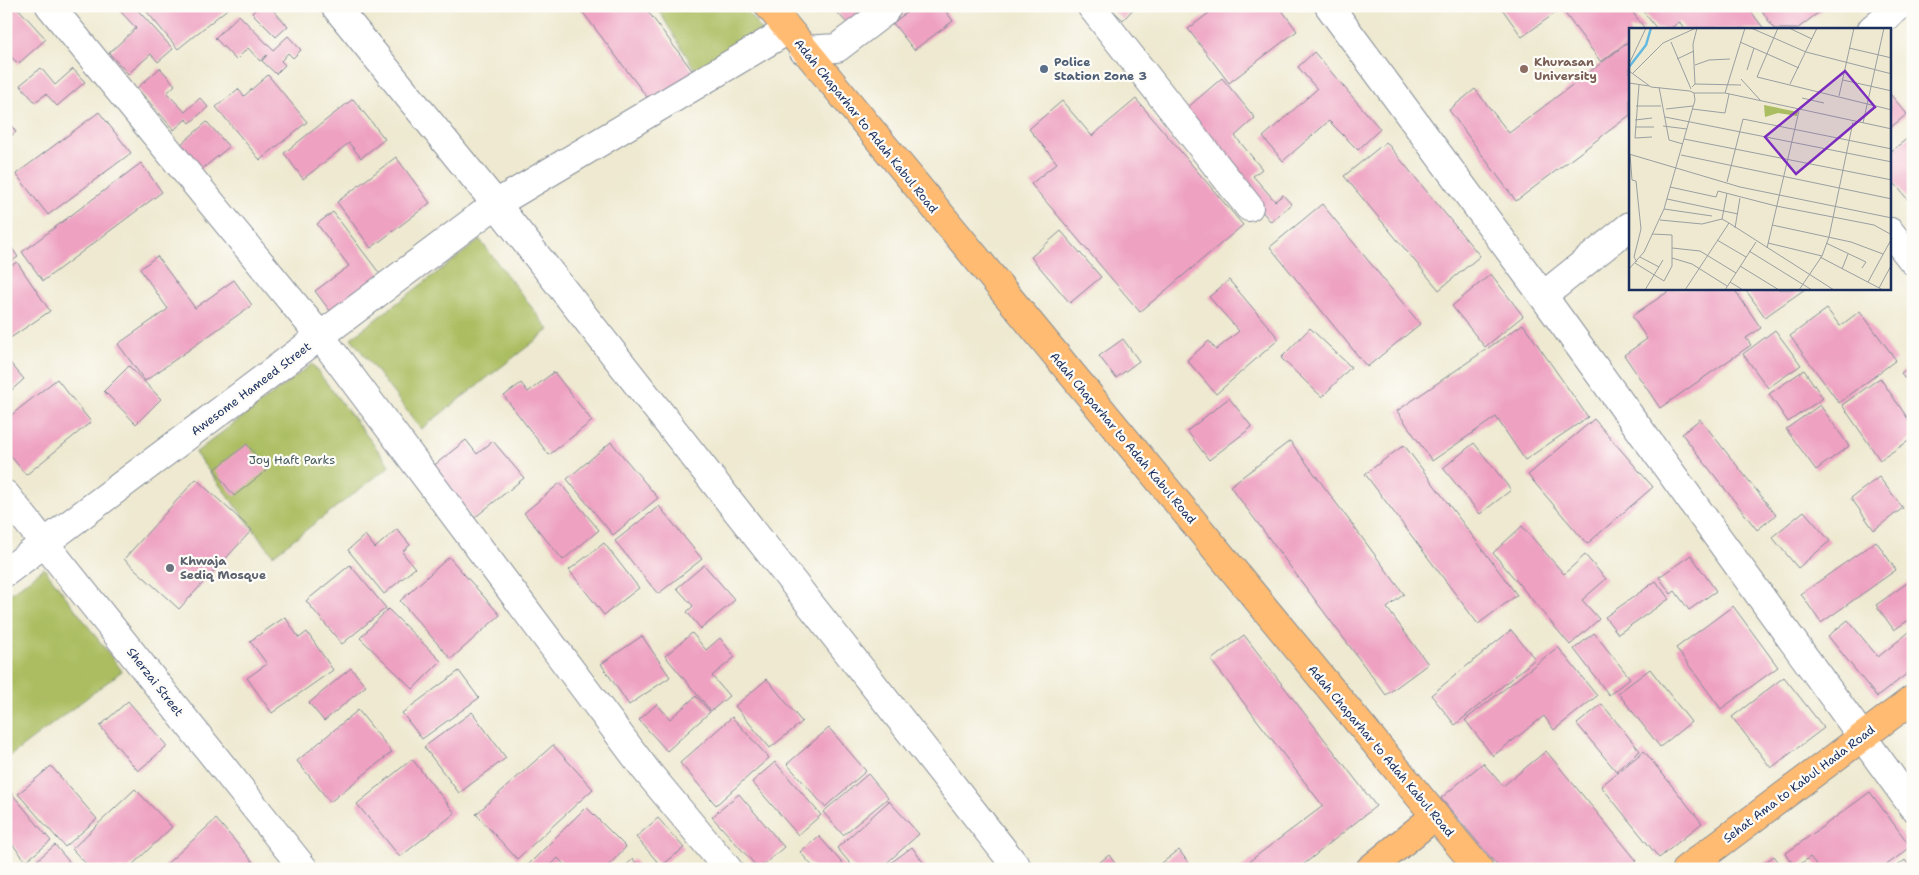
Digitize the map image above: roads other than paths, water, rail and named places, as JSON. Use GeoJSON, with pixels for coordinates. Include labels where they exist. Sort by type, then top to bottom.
{"type":"FeatureCollection","features":[{"type":"Feature","properties":{"kind":"main road","name":"Adah Chaparhar to Adah Kabul Road"},"geometry":{"type":"LineString","coordinates":[[769,6],[795,40],[1479,869]]}},
{"type":"Feature","properties":{"kind":"main road","name":"Sehat Ama to Kabul Hada Road"},"geometry":{"type":"LineString","coordinates":[[1686,869],[1913,700]]}},
{"type":"Feature","properties":{"kind":"main road"},"geometry":{"type":"LineString","coordinates":[[1370,869],[1435,816]]}},
{"type":"Feature","properties":{"kind":"street"},"geometry":{"type":"LineString","coordinates":[[50,6],[320,338],[645,770],[728,869]]}},
{"type":"Feature","properties":{"kind":"street"},"geometry":{"type":"LineString","coordinates":[[335,6],[496,204],[1018,869]]}},
{"type":"Feature","properties":{"kind":"street"},"geometry":{"type":"LineString","coordinates":[[795,40],[837,48],[883,13],[888,6]]}},
{"type":"Feature","properties":{"kind":"street"},"geometry":{"type":"LineString","coordinates":[[1091,6],[1249,207]]}},
{"type":"Feature","properties":{"kind":"street"},"geometry":{"type":"LineString","coordinates":[[1329,6],[1543,296],[1913,807]]}},
{"type":"Feature","properties":{"kind":"street"},"geometry":{"type":"LineString","coordinates":[[1873,28],[1899,6]]}},
{"type":"Feature","properties":{"kind":"street","name":"Awesome Hameed Street"},"geometry":{"type":"LineString","coordinates":[[6,572],[496,204],[795,40]]}},
{"type":"Feature","properties":{"kind":"street"},"geometry":{"type":"LineString","coordinates":[[1543,296],[1629,227]]}},
{"type":"Feature","properties":{"kind":"street"},"geometry":{"type":"LineString","coordinates":[[1892,235],[1913,261]]}},
{"type":"Feature","properties":{"kind":"street","name":"Sherzai Street"},"geometry":{"type":"LineString","coordinates":[[6,495],[304,869]]}},
{"type":"Feature","properties":{"kind":"place","name":"Police Station Zone 3"},"geometry":{"type":"Point","coordinates":[1044,69]}},
{"type":"Feature","properties":{"kind":"place","name":"Khurasan University"},"geometry":{"type":"Point","coordinates":[1524,69]}},
{"type":"Feature","properties":{"kind":"place","name":"Khwaja Sediq Mosque"},"geometry":{"type":"Point","coordinates":[170,568]}},
{"type":"Feature","properties":{"kind":"park label","name":"Joy Haft Parks"},"geometry":{"type":"Point","coordinates":[292,460]}}]}
